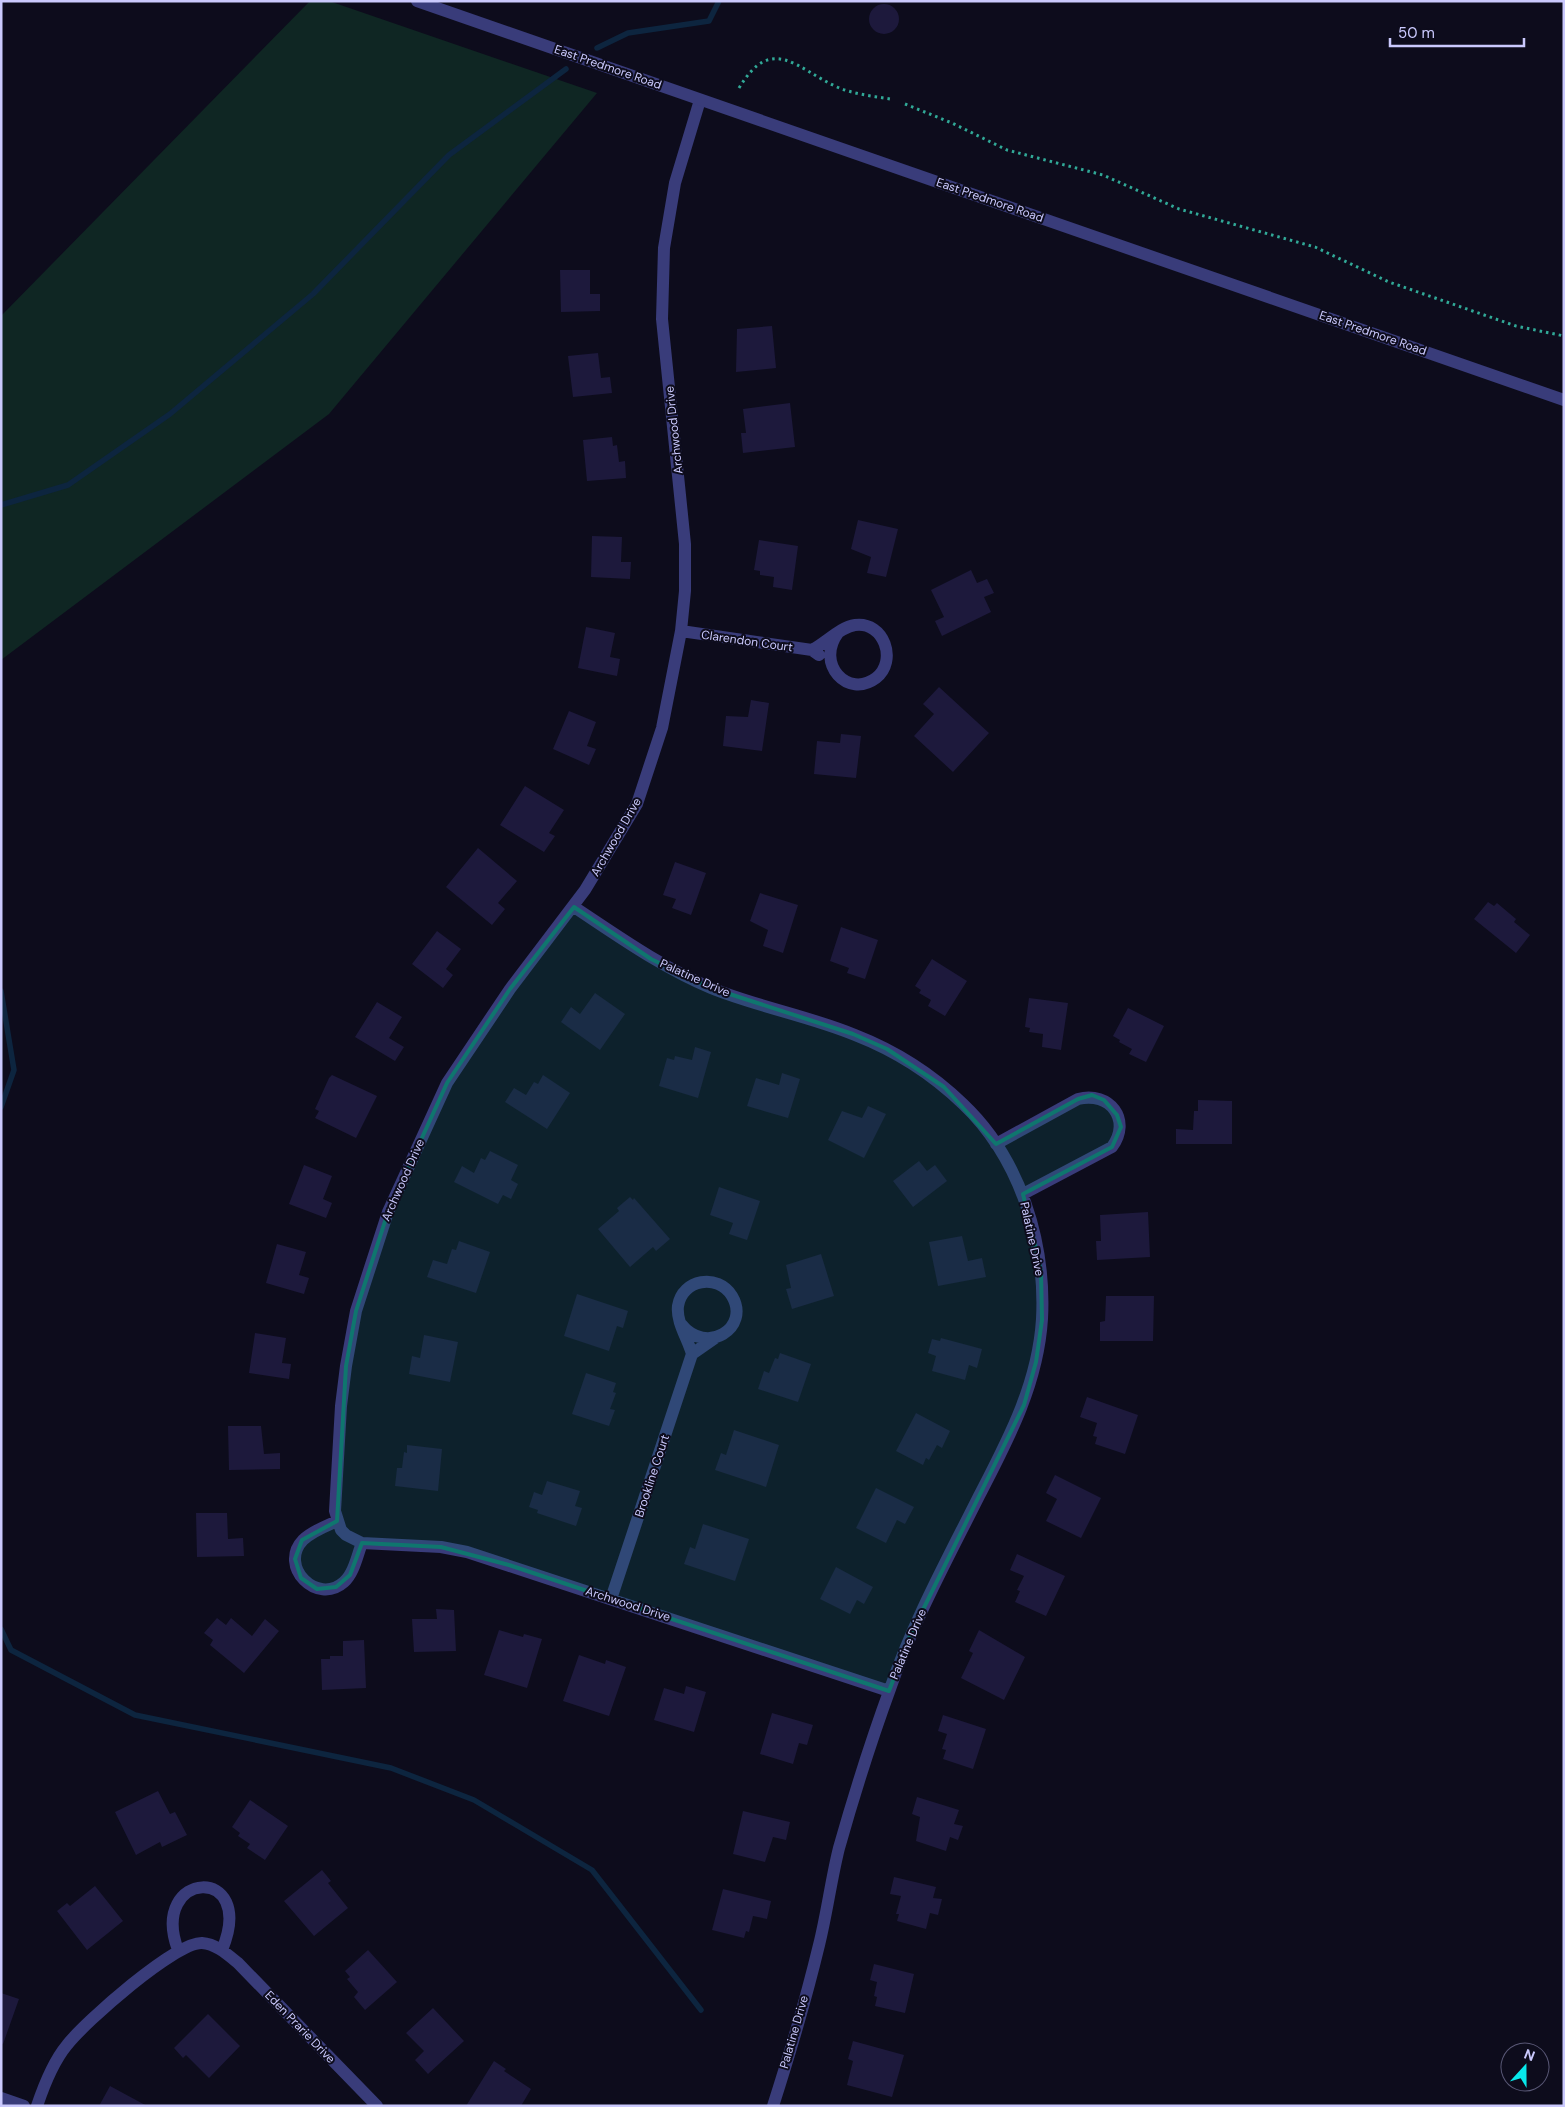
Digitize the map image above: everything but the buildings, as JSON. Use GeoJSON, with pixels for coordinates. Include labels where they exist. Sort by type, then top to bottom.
{"type":"FeatureCollection","features":[{"type":"Feature","properties":{"kind":"street","name":"East Predmore Road"},"geometry":{"type":"LineString","coordinates":[[417,1],[1564,400]]}},
{"type":"Feature","properties":{"kind":"street","name":"Archwood Drive"},"geometry":{"type":"LineString","coordinates":[[337,1521],[335,1511],[341,1406],[346,1366],[356,1311],[388,1212],[447,1083],[510,989],[574,907],[637,804],[662,728],[682,631],[685,591],[685,544],[662,320],[664,248],[675,183],[700,100]]}},
{"type":"Feature","properties":{"kind":"street"},"geometry":{"type":"LineString","coordinates":[[856,625],[874,630],[886,645],[888,654],[882,672],[866,683],[847,681],[812,650],[838,633],[856,625]]}},
{"type":"Feature","properties":{"kind":"street","name":"Clarendon Court"},"geometry":{"type":"LineString","coordinates":[[682,631],[812,650]]}},
{"type":"Feature","properties":{"kind":"street"},"geometry":{"type":"LineString","coordinates":[[833,669],[830,650],[838,633]]}},
{"type":"Feature","properties":{"kind":"street","name":"Palatine Drive"},"geometry":{"type":"LineString","coordinates":[[574,907],[652,959],[711,988],[853,1034],[887,1049],[919,1068],[944,1087],[967,1107],[996,1144],[1023,1194],[1041,1270],[1042,1320],[1036,1362],[1024,1405],[910,1636],[889,1691],[839,1851],[819,1944],[773,2106]]}},
{"type":"Feature","properties":{"kind":"street","name":"Palatine Drive"},"geometry":{"type":"LineString","coordinates":[[996,1144],[1078,1099],[1092,1095],[1104,1100],[1113,1107],[1121,1127],[1119,1138],[1112,1147],[1023,1194]]}},
{"type":"Feature","properties":{"kind":"street"},"geometry":{"type":"LineString","coordinates":[[714,1282],[730,1292],[736,1310],[730,1328],[715,1338],[692,1354],[681,1324],[678,1306],[687,1289],[695,1284],[714,1282]]}},
{"type":"Feature","properties":{"kind":"street"},"geometry":{"type":"LineString","coordinates":[[681,1324],[696,1337],[715,1338]]}},
{"type":"Feature","properties":{"kind":"street","name":"Brookline Court"},"geometry":{"type":"LineString","coordinates":[[611,1599],[692,1354]]}},
{"type":"Feature","properties":{"kind":"street"},"geometry":{"type":"LineString","coordinates":[[337,1521],[346,1536],[362,1543],[350,1575],[344,1582],[327,1590],[308,1584],[301,1578],[296,1568],[295,1559],[297,1549],[310,1534],[337,1521]]}},
{"type":"Feature","properties":{"kind":"street","name":"Archwood Drive"},"geometry":{"type":"LineString","coordinates":[[362,1543],[441,1547],[467,1552],[889,1691]]}},
{"type":"Feature","properties":{"kind":"street"},"geometry":{"type":"LineString","coordinates":[[178,1950],[174,1939],[176,1904],[184,1893],[198,1887],[208,1888],[219,1893],[227,1900],[230,1908],[229,1933],[222,1950]]}},
{"type":"Feature","properties":{"kind":"street","name":"Eden Prarie Drive"},"geometry":{"type":"LineString","coordinates":[[36,2106],[51,2072],[66,2046],[85,2024],[178,1950],[202,1943],[222,1950],[238,1963],[376,2106]]}},
{"type":"Feature","properties":{"kind":"street"},"geometry":{"type":"LineString","coordinates":[[1,2098],[24,2106]]}},
{"type":"Feature","properties":{"kind":"path"},"geometry":{"type":"LineString","coordinates":[[739,88],[756,66],[769,60],[784,59],[796,62],[850,92],[890,99]]}},
{"type":"Feature","properties":{"kind":"path"},"geometry":{"type":"LineString","coordinates":[[905,104],[952,122],[1007,150],[1103,175],[1179,209],[1315,247],[1389,282],[1462,308],[1516,326],[1564,336]]}},
{"type":"Feature","properties":{"kind":"highlighted area"},"geometry":{"type":"Polygon","coordinates":[[[574,907],[651,959],[711,988],[853,1034],[887,1049],[944,1087],[996,1144],[1078,1099],[1092,1095],[1104,1100],[1117,1115],[1121,1127],[1112,1147],[1023,1194],[1041,1271],[1042,1320],[1036,1362],[1024,1405],[910,1636],[889,1691],[509,1565],[441,1547],[362,1543],[350,1575],[336,1587],[317,1589],[301,1578],[295,1559],[302,1540],[337,1521],[346,1366],[356,1311],[388,1212],[447,1083],[510,989],[574,907]]]}},
{"type":"Feature","properties":{"kind":"green space"},"geometry":{"type":"Polygon","coordinates":[[[310,1],[329,1],[597,93],[329,414],[1,660],[1,316],[310,1]]]}},
{"type":"Feature","properties":{"kind":"waterway"},"geometry":{"type":"LineString","coordinates":[[597,48],[628,33],[709,21],[719,1]]}},
{"type":"Feature","properties":{"kind":"waterway"},"geometry":{"type":"LineString","coordinates":[[1,505],[68,485],[170,414],[313,294],[449,155],[566,69]]}},
{"type":"Feature","properties":{"kind":"waterway"},"geometry":{"type":"LineString","coordinates":[[1,991],[14,1070],[1,1107]]}},
{"type":"Feature","properties":{"kind":"waterway"},"geometry":{"type":"LineString","coordinates":[[1,1629],[11,1650],[135,1715],[391,1768],[474,1800],[592,1870],[701,2010]]}}]}
